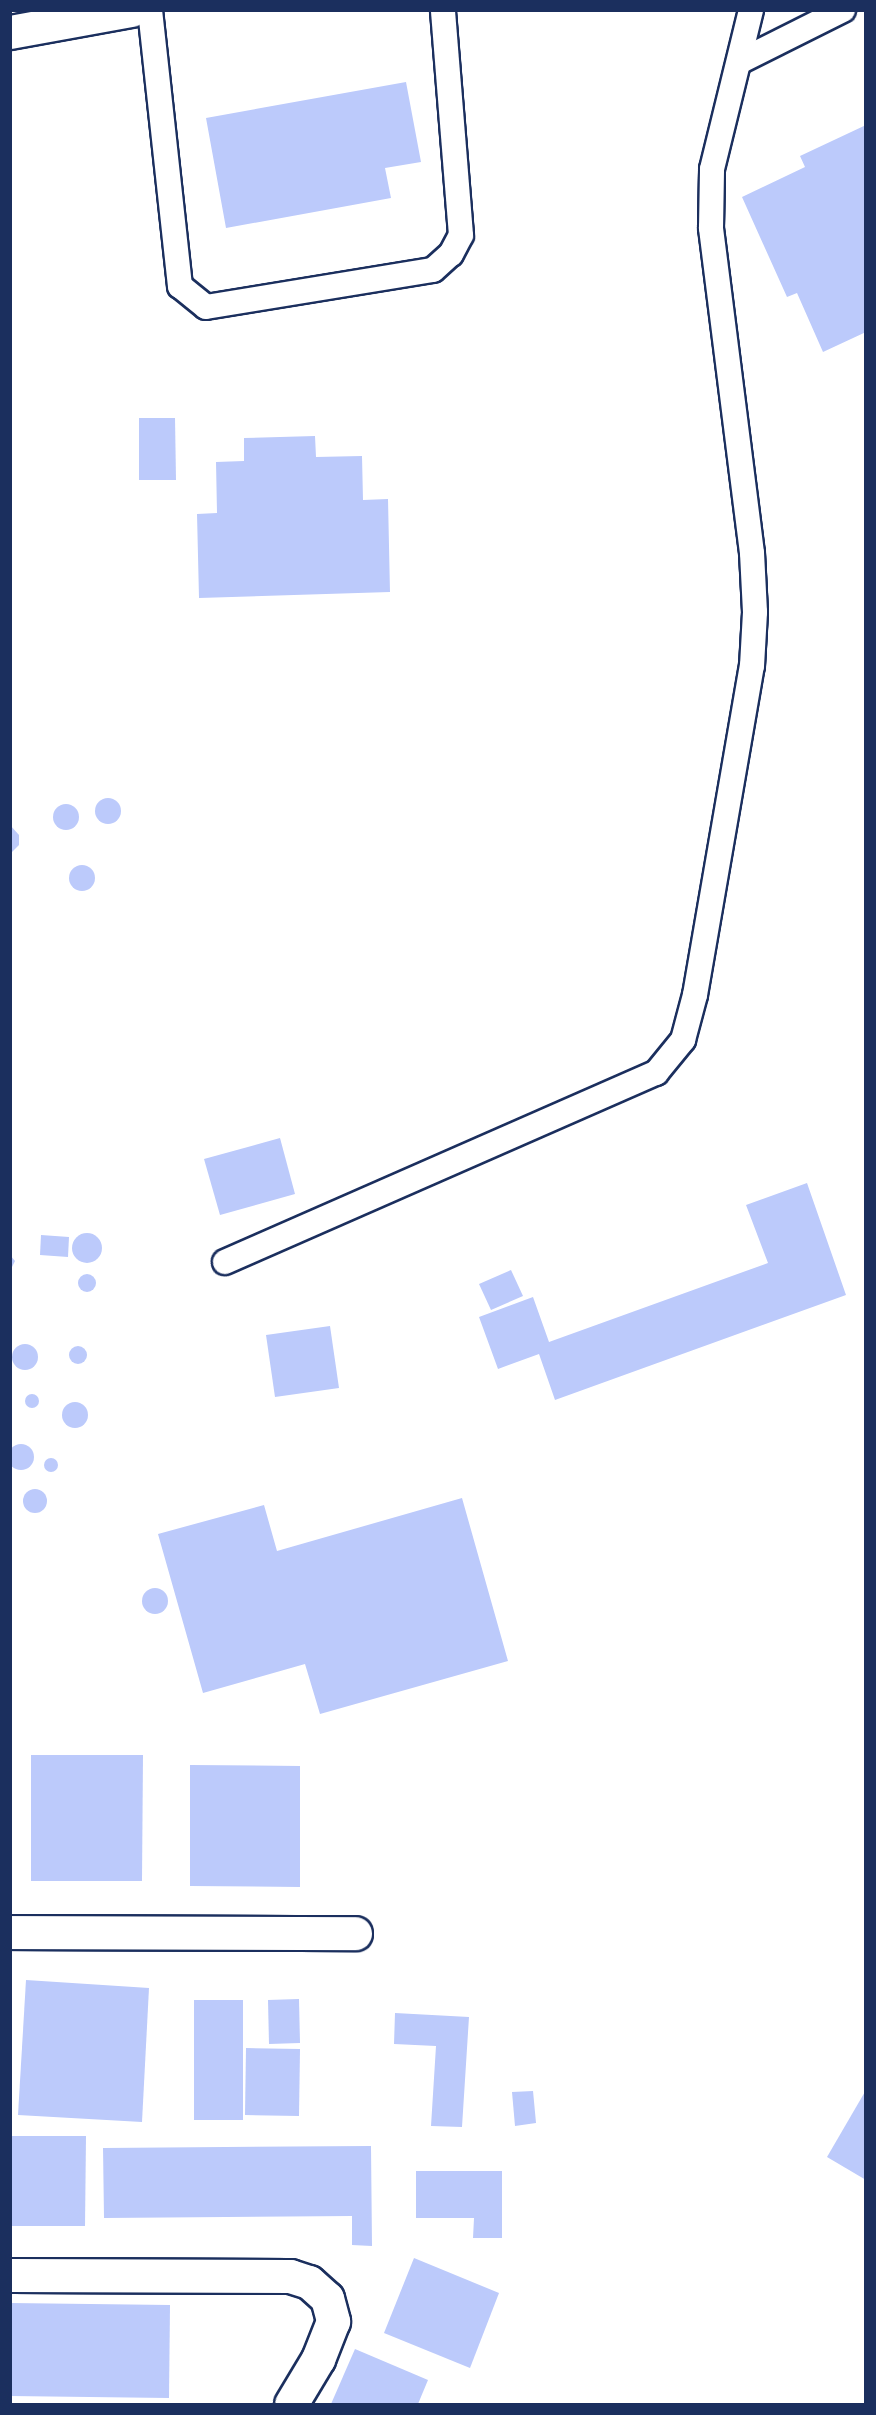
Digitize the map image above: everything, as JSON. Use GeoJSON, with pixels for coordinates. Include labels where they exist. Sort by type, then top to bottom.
{"type":"FeatureCollection","features":[{"type":"Feature","properties":{"kind":"street"},"geometry":{"type":"LineString","coordinates":[[10,32],[131,10]]}},
{"type":"Feature","properties":{"kind":"street"},"geometry":{"type":"LineString","coordinates":[[10,1932],[355,1933]]}},
{"type":"Feature","properties":{"kind":"street"},"geometry":{"type":"LineString","coordinates":[[10,2275],[290,2276],[309,2282],[327,2298],[333,2321],[318,2360],[291,2404]]}},
{"type":"Feature","properties":{"kind":"lane"},"geometry":{"type":"LineString","coordinates":[[150,10],[180,286],[206,308],[433,270],[451,254],[461,235],[442,10]]}},
{"type":"Feature","properties":{"kind":"lane"},"geometry":{"type":"LineString","coordinates":[[225,1262],[656,1073],[683,1040],[695,995],[750,678],[755,612],[752,553],[711,228],[712,170],[741,61],[751,10]]}},
{"type":"Feature","properties":{"kind":"lane"},"geometry":{"type":"LineString","coordinates":[[741,61],[843,10]]}},
{"type":"Feature","properties":{"kind":"building"},"geometry":{"type":"Polygon","coordinates":[[[406,82],[421,162],[385,168],[391,198],[226,228],[206,118],[406,82]]]}},
{"type":"Feature","properties":{"kind":"building"},"geometry":{"type":"Polygon","coordinates":[[[866,125],[866,332],[823,352],[797,293],[787,297],[742,197],[805,167],[800,156],[866,125]]]}},
{"type":"Feature","properties":{"kind":"building"},"geometry":{"type":"Polygon","coordinates":[[[139,418],[175,418],[176,480],[139,480],[139,418]]]}},
{"type":"Feature","properties":{"kind":"building"},"geometry":{"type":"Polygon","coordinates":[[[315,436],[316,457],[362,456],[363,500],[388,499],[390,592],[199,598],[197,514],[217,513],[216,462],[244,461],[244,438],[315,436]]]}},
{"type":"Feature","properties":{"kind":"building"},"geometry":{"type":"Polygon","coordinates":[[[108,798],[117,802],[121,811],[117,820],[108,824],[99,820],[95,811],[99,802],[108,798]]]}},
{"type":"Feature","properties":{"kind":"building"},"geometry":{"type":"Polygon","coordinates":[[[66,804],[75,808],[79,817],[75,826],[66,830],[57,826],[53,817],[57,808],[66,804]]]}},
{"type":"Feature","properties":{"kind":"building"},"geometry":{"type":"Polygon","coordinates":[[[10,825],[19,835],[19,845],[10,854],[10,825]]]}},
{"type":"Feature","properties":{"kind":"building"},"geometry":{"type":"Polygon","coordinates":[[[82,865],[91,869],[95,878],[91,887],[82,891],[73,887],[69,878],[73,869],[82,865]]]}},
{"type":"Feature","properties":{"kind":"building"},"geometry":{"type":"Polygon","coordinates":[[[280,1138],[295,1194],[220,1215],[204,1159],[280,1138]]]}},
{"type":"Feature","properties":{"kind":"building"},"geometry":{"type":"Polygon","coordinates":[[[807,1183],[846,1295],[555,1400],[539,1354],[498,1369],[479,1317],[533,1297],[549,1342],[768,1263],[746,1205],[807,1183]]]}},
{"type":"Feature","properties":{"kind":"building"},"geometry":{"type":"Polygon","coordinates":[[[87,1233],[98,1237],[102,1248],[98,1259],[87,1263],[76,1259],[72,1248],[76,1237],[87,1233]]]}},
{"type":"Feature","properties":{"kind":"building"},"geometry":{"type":"Polygon","coordinates":[[[41,1235],[69,1237],[68,1257],[40,1255],[41,1235]]]}},
{"type":"Feature","properties":{"kind":"building"},"geometry":{"type":"Polygon","coordinates":[[[10,1255],[15,1261],[10,1271],[10,1255]]]}},
{"type":"Feature","properties":{"kind":"building"},"geometry":{"type":"Polygon","coordinates":[[[511,1270],[523,1296],[491,1310],[479,1284],[511,1270]]]}},
{"type":"Feature","properties":{"kind":"building"},"geometry":{"type":"Polygon","coordinates":[[[87,1274],[93,1277],[96,1283],[93,1289],[87,1292],[81,1289],[78,1283],[81,1277],[87,1274]]]}},
{"type":"Feature","properties":{"kind":"building"},"geometry":{"type":"Polygon","coordinates":[[[330,1326],[339,1388],[275,1397],[266,1335],[330,1326]]]}},
{"type":"Feature","properties":{"kind":"building"},"geometry":{"type":"Polygon","coordinates":[[[25,1344],[34,1348],[38,1357],[34,1366],[25,1370],[16,1366],[12,1357],[16,1348],[25,1344]]]}},
{"type":"Feature","properties":{"kind":"building"},"geometry":{"type":"Polygon","coordinates":[[[78,1346],[86,1351],[87,1355],[82,1363],[78,1364],[70,1359],[69,1355],[74,1347],[78,1346]]]}},
{"type":"Feature","properties":{"kind":"building"},"geometry":{"type":"Polygon","coordinates":[[[29,1394],[35,1394],[39,1401],[35,1408],[29,1408],[25,1404],[25,1398],[29,1394]]]}},
{"type":"Feature","properties":{"kind":"building"},"geometry":{"type":"Polygon","coordinates":[[[75,1402],[84,1406],[88,1415],[84,1424],[75,1428],[66,1424],[62,1415],[66,1406],[75,1402]]]}},
{"type":"Feature","properties":{"kind":"building"},"geometry":{"type":"Polygon","coordinates":[[[21,1444],[30,1448],[34,1457],[30,1466],[21,1470],[12,1466],[8,1457],[12,1448],[21,1444]]]}},
{"type":"Feature","properties":{"kind":"building"},"geometry":{"type":"Polygon","coordinates":[[[48,1458],[54,1458],[58,1465],[54,1472],[48,1472],[44,1468],[44,1462],[48,1458]]]}},
{"type":"Feature","properties":{"kind":"building"},"geometry":{"type":"Polygon","coordinates":[[[35,1489],[44,1492],[47,1501],[44,1510],[35,1513],[26,1510],[23,1501],[26,1492],[35,1489]]]}},
{"type":"Feature","properties":{"kind":"building"},"geometry":{"type":"Polygon","coordinates":[[[462,1498],[508,1661],[320,1714],[305,1664],[203,1693],[158,1534],[264,1505],[277,1551],[462,1498]]]}},
{"type":"Feature","properties":{"kind":"building"},"geometry":{"type":"Polygon","coordinates":[[[155,1588],[164,1592],[168,1601],[164,1610],[155,1614],[146,1610],[142,1601],[146,1592],[155,1588]]]}},
{"type":"Feature","properties":{"kind":"building"},"geometry":{"type":"Polygon","coordinates":[[[31,1755],[143,1755],[142,1881],[31,1881],[31,1755]]]}},
{"type":"Feature","properties":{"kind":"building"},"geometry":{"type":"Polygon","coordinates":[[[190,1765],[300,1766],[300,1887],[190,1886],[190,1765]]]}},
{"type":"Feature","properties":{"kind":"building"},"geometry":{"type":"Polygon","coordinates":[[[26,1980],[149,1988],[142,2122],[18,2115],[26,1980]]]}},
{"type":"Feature","properties":{"kind":"building"},"geometry":{"type":"Polygon","coordinates":[[[299,1999],[300,2043],[269,2044],[268,2000],[299,1999]]]}},
{"type":"Feature","properties":{"kind":"building"},"geometry":{"type":"Polygon","coordinates":[[[194,2000],[243,2000],[243,2120],[194,2120],[194,2000]]]}},
{"type":"Feature","properties":{"kind":"building"},"geometry":{"type":"Polygon","coordinates":[[[395,2013],[469,2017],[462,2127],[431,2126],[436,2046],[394,2044],[395,2013]]]}},
{"type":"Feature","properties":{"kind":"building"},"geometry":{"type":"Polygon","coordinates":[[[246,2048],[300,2049],[299,2116],[245,2115],[246,2048]]]}},
{"type":"Feature","properties":{"kind":"building"},"geometry":{"type":"Polygon","coordinates":[[[866,2090],[866,2180],[827,2157],[866,2090]]]}},
{"type":"Feature","properties":{"kind":"building"},"geometry":{"type":"Polygon","coordinates":[[[533,2091],[536,2123],[515,2126],[512,2092],[533,2091]]]}},
{"type":"Feature","properties":{"kind":"building"},"geometry":{"type":"Polygon","coordinates":[[[10,2136],[86,2136],[85,2226],[10,2226],[10,2136]]]}},
{"type":"Feature","properties":{"kind":"building"},"geometry":{"type":"Polygon","coordinates":[[[371,2146],[372,2246],[352,2245],[352,2216],[104,2218],[103,2148],[371,2146]]]}},
{"type":"Feature","properties":{"kind":"building"},"geometry":{"type":"Polygon","coordinates":[[[416,2171],[502,2171],[502,2238],[473,2238],[474,2218],[416,2218],[416,2171]]]}},
{"type":"Feature","properties":{"kind":"building"},"geometry":{"type":"Polygon","coordinates":[[[414,2258],[499,2293],[470,2368],[384,2333],[414,2258]]]}},
{"type":"Feature","properties":{"kind":"building"},"geometry":{"type":"Polygon","coordinates":[[[10,2303],[170,2305],[169,2398],[10,2396],[10,2303]]]}},
{"type":"Feature","properties":{"kind":"building"},"geometry":{"type":"Polygon","coordinates":[[[355,2349],[428,2380],[418,2404],[331,2404],[355,2349]]]}}]}
